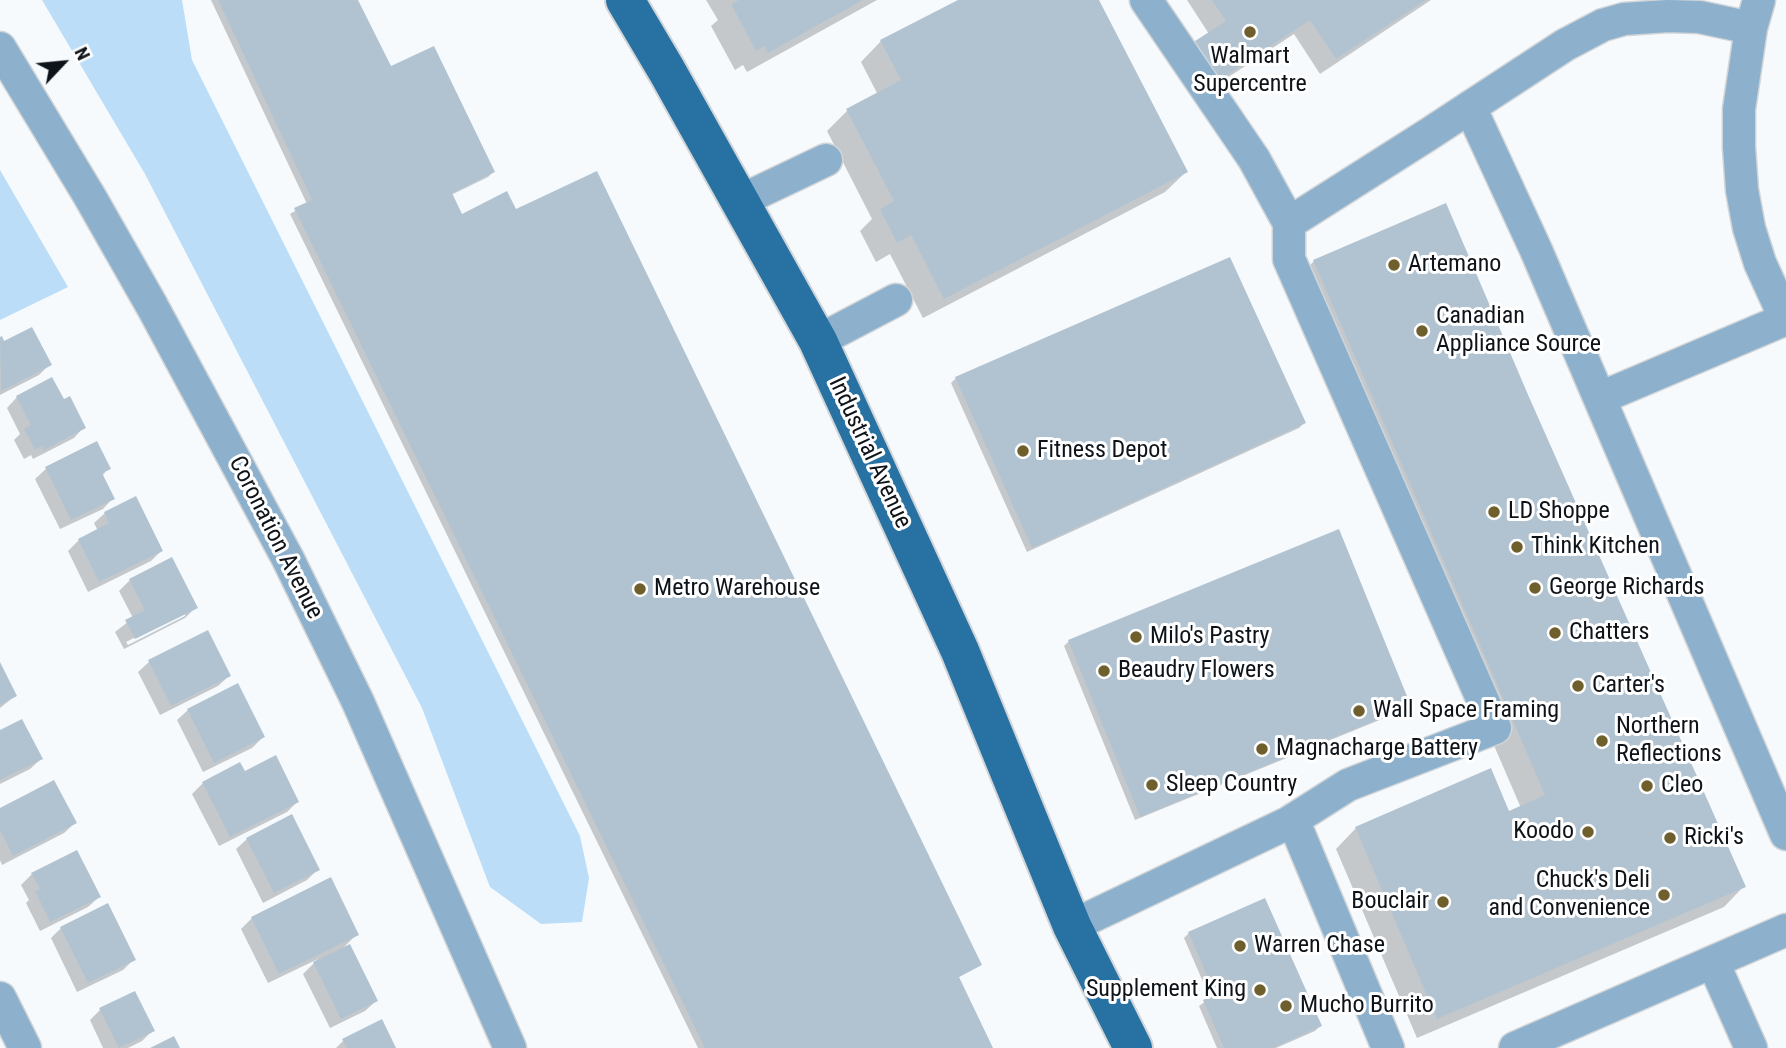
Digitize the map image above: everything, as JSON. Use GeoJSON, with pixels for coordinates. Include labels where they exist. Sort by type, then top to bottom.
{"type":"FeatureCollection","features":[{"type":"Feature","properties":{"kind":"main road","name":"Industrial Avenue"},"geometry":{"type":"LineString","coordinates":[[625,0],[818,341],[960,651],[1072,926],[1133,1048]]}},
{"type":"Feature","properties":{"kind":"main road","name":"Industrial Avenue"},"geometry":{"type":"LineString","coordinates":[[1072,926],[1108,1048]]}},
{"type":"Feature","properties":{"kind":"street"},"geometry":{"type":"LineString","coordinates":[[1072,926],[1288,823],[1348,785],[1495,728],[1289,259],[1289,223],[1254,159],[1146,0]]}},
{"type":"Feature","properties":{"kind":"street"},"geometry":{"type":"LineString","coordinates":[[1289,223],[1582,34],[1624,19],[1755,14],[1740,109],[1742,190],[1749,228],[1760,263],[1786,320],[1600,398]]}},
{"type":"Feature","properties":{"kind":"street","name":"Coronation Avenue"},"geometry":{"type":"LineString","coordinates":[[0,48],[145,294],[288,559],[358,702],[510,1048]]}},
{"type":"Feature","properties":{"kind":"street"},"geometry":{"type":"LineString","coordinates":[[1470,107],[1536,250],[1786,834]]}},
{"type":"Feature","properties":{"kind":"street"},"geometry":{"type":"LineString","coordinates":[[740,201],[826,160]]}},
{"type":"Feature","properties":{"kind":"street"},"geometry":{"type":"LineString","coordinates":[[818,341],[895,300]]}},
{"type":"Feature","properties":{"kind":"street"},"geometry":{"type":"LineString","coordinates":[[1288,823],[1298,834],[1388,1048]]}},
{"type":"Feature","properties":{"kind":"street"},"geometry":{"type":"LineString","coordinates":[[1515,1048],[1786,930]]}},
{"type":"Feature","properties":{"kind":"street"},"geometry":{"type":"LineString","coordinates":[[1713,962],[1751,1048]]}},
{"type":"Feature","properties":{"kind":"street"},"geometry":{"type":"LineString","coordinates":[[0,998],[25,1048]]}},
{"type":"Feature","properties":{"kind":"shaded area"},"geometry":{"type":"Polygon","coordinates":[[[42,0],[182,0],[192,60],[580,836],[589,878],[582,922],[541,924],[490,887],[422,708],[145,174],[42,0]]]}},
{"type":"Feature","properties":{"kind":"shaded area"},"geometry":{"type":"Polygon","coordinates":[[[0,170],[68,287],[0,320],[0,170]]]}},
{"type":"Feature","properties":{"kind":"building","name":"Metro Warehouse"},"geometry":{"type":"Polygon","coordinates":[[[218,0],[358,0],[391,66],[434,46],[495,172],[452,193],[462,214],[507,191],[516,209],[597,171],[982,965],[959,977],[993,1048],[705,1048],[294,208],[312,200],[218,0]]]}},
{"type":"Feature","properties":{"kind":"building"},"geometry":{"type":"Polygon","coordinates":[[[739,0],[863,0],[768,53],[764,46],[756,51],[731,4],[739,0]]]}},
{"type":"Feature","properties":{"kind":"building"},"geometry":{"type":"Polygon","coordinates":[[[958,0],[1099,0],[1188,172],[944,299],[911,235],[897,243],[880,209],[894,201],[846,109],[901,80],[880,40],[958,0]]]}},
{"type":"Feature","properties":{"kind":"building","name":"Walmart Supercentre"},"geometry":{"type":"Polygon","coordinates":[[[1212,0],[1426,0],[1336,59],[1310,20],[1218,81],[1192,43],[1226,21],[1212,0]]]}},
{"type":"Feature","properties":{"kind":"building"},"geometry":{"type":"Polygon","coordinates":[[[1446,203],[1746,887],[1437,1019],[1355,827],[1491,768],[1509,811],[1545,795],[1313,260],[1446,203]]]}},
{"type":"Feature","properties":{"kind":"building"},"geometry":{"type":"Polygon","coordinates":[[[1230,257],[1306,423],[1032,548],[955,377],[1230,257]]]}},
{"type":"Feature","properties":{"kind":"building"},"geometry":{"type":"Polygon","coordinates":[[[32,327],[52,365],[1,391],[0,337],[2,336],[4,341],[32,327]]]}},
{"type":"Feature","properties":{"kind":"building"},"geometry":{"type":"Polygon","coordinates":[[[52,377],[64,399],[70,396],[86,428],[44,450],[42,446],[35,450],[24,429],[31,425],[16,396],[52,377]]]}},
{"type":"Feature","properties":{"kind":"building"},"geometry":{"type":"Polygon","coordinates":[[[97,441],[111,469],[102,473],[115,499],[71,520],[45,467],[97,441]]]}},
{"type":"Feature","properties":{"kind":"building"},"geometry":{"type":"Polygon","coordinates":[[[136,496],[163,551],[99,582],[78,539],[109,523],[104,512],[136,496]]]}},
{"type":"Feature","properties":{"kind":"building"},"geometry":{"type":"Polygon","coordinates":[[[1339,529],[1411,706],[1140,817],[1068,640],[1339,529]]]}},
{"type":"Feature","properties":{"kind":"building"},"geometry":{"type":"Polygon","coordinates":[[[172,557],[198,608],[135,639],[125,620],[145,610],[129,579],[172,557]]]}},
{"type":"Feature","properties":{"kind":"building"},"geometry":{"type":"Polygon","coordinates":[[[208,630],[231,676],[171,706],[148,660],[208,630]]]}},
{"type":"Feature","properties":{"kind":"building"},"geometry":{"type":"Polygon","coordinates":[[[0,662],[17,696],[0,705],[0,662]]]}},
{"type":"Feature","properties":{"kind":"building"},"geometry":{"type":"Polygon","coordinates":[[[238,683],[265,737],[214,763],[187,709],[238,683]]]}},
{"type":"Feature","properties":{"kind":"building"},"geometry":{"type":"Polygon","coordinates":[[[22,719],[43,759],[0,780],[0,730],[22,719]]]}},
{"type":"Feature","properties":{"kind":"building"},"geometry":{"type":"Polygon","coordinates":[[[276,755],[299,802],[230,837],[202,782],[240,762],[245,771],[276,755]]]}},
{"type":"Feature","properties":{"kind":"building"},"geometry":{"type":"Polygon","coordinates":[[[54,780],[77,823],[13,856],[0,830],[0,808],[54,780]]]}},
{"type":"Feature","properties":{"kind":"building"},"geometry":{"type":"Polygon","coordinates":[[[292,814],[320,870],[274,893],[246,838],[292,814]]]}},
{"type":"Feature","properties":{"kind":"building"},"geometry":{"type":"Polygon","coordinates":[[[77,850],[101,897],[50,922],[35,891],[40,889],[31,873],[77,850]]]}},
{"type":"Feature","properties":{"kind":"building"},"geometry":{"type":"Polygon","coordinates":[[[331,877],[359,935],[279,974],[251,917],[331,877]]]}},
{"type":"Feature","properties":{"kind":"building"},"geometry":{"type":"Polygon","coordinates":[[[1265,898],[1322,1026],[1273,1048],[1224,1048],[1203,1000],[1215,994],[1188,932],[1265,898]]]}},
{"type":"Feature","properties":{"kind":"building"},"geometry":{"type":"Polygon","coordinates":[[[108,903],[136,960],[88,983],[60,927],[108,903]]]}},
{"type":"Feature","properties":{"kind":"building"},"geometry":{"type":"Polygon","coordinates":[[[350,944],[378,1001],[341,1019],[313,962],[350,944]]]}},
{"type":"Feature","properties":{"kind":"building"},"geometry":{"type":"Polygon","coordinates":[[[135,991],[155,1031],[119,1048],[99,1008],[135,991]]]}},
{"type":"Feature","properties":{"kind":"building"},"geometry":{"type":"Polygon","coordinates":[[[382,1019],[396,1048],[347,1048],[342,1039],[382,1019]]]}},
{"type":"Feature","properties":{"kind":"building"},"geometry":{"type":"Polygon","coordinates":[[[174,1036],[180,1048],[150,1048],[174,1036]]]}},
{"type":"Feature","properties":{"kind":"place","name":"Walmart Supercentre"},"geometry":{"type":"Point","coordinates":[1250,32]}},
{"type":"Feature","properties":{"kind":"place","name":"Artemano"},"geometry":{"type":"Point","coordinates":[1394,265]}},
{"type":"Feature","properties":{"kind":"place","name":"Canadian Appliance Source"},"geometry":{"type":"Point","coordinates":[1422,331]}},
{"type":"Feature","properties":{"kind":"place","name":"Fitness Depot"},"geometry":{"type":"Point","coordinates":[1023,451]}},
{"type":"Feature","properties":{"kind":"place","name":"LD Shoppe"},"geometry":{"type":"Point","coordinates":[1494,512]}},
{"type":"Feature","properties":{"kind":"place","name":"Think Kitchen"},"geometry":{"type":"Point","coordinates":[1517,547]}},
{"type":"Feature","properties":{"kind":"place","name":"George Richards"},"geometry":{"type":"Point","coordinates":[1535,588]}},
{"type":"Feature","properties":{"kind":"place","name":"Metro Warehouse"},"geometry":{"type":"Point","coordinates":[640,589]}},
{"type":"Feature","properties":{"kind":"place","name":"Chatters"},"geometry":{"type":"Point","coordinates":[1555,633]}},
{"type":"Feature","properties":{"kind":"place","name":"Milo's Pastry"},"geometry":{"type":"Point","coordinates":[1136,637]}},
{"type":"Feature","properties":{"kind":"place","name":"Beaudry Flowers"},"geometry":{"type":"Point","coordinates":[1104,671]}},
{"type":"Feature","properties":{"kind":"place","name":"Carter's"},"geometry":{"type":"Point","coordinates":[1578,686]}},
{"type":"Feature","properties":{"kind":"place","name":"Wall Space Framing"},"geometry":{"type":"Point","coordinates":[1359,711]}},
{"type":"Feature","properties":{"kind":"place","name":"Northern Reflections"},"geometry":{"type":"Point","coordinates":[1602,741]}},
{"type":"Feature","properties":{"kind":"place","name":"Magnacharge Battery"},"geometry":{"type":"Point","coordinates":[1262,749]}},
{"type":"Feature","properties":{"kind":"place","name":"Sleep Country"},"geometry":{"type":"Point","coordinates":[1152,785]}},
{"type":"Feature","properties":{"kind":"place","name":"Cleo"},"geometry":{"type":"Point","coordinates":[1647,786]}},
{"type":"Feature","properties":{"kind":"place","name":"Koodo"},"geometry":{"type":"Point","coordinates":[1588,832]}},
{"type":"Feature","properties":{"kind":"place","name":"Ricki's"},"geometry":{"type":"Point","coordinates":[1670,838]}},
{"type":"Feature","properties":{"kind":"place","name":"Chuck's Deli and Convenience"},"geometry":{"type":"Point","coordinates":[1664,895]}},
{"type":"Feature","properties":{"kind":"place","name":"Bouclair"},"geometry":{"type":"Point","coordinates":[1443,902]}},
{"type":"Feature","properties":{"kind":"place","name":"Warren Chase"},"geometry":{"type":"Point","coordinates":[1240,946]}},
{"type":"Feature","properties":{"kind":"place","name":"Supplement King"},"geometry":{"type":"Point","coordinates":[1260,990]}},
{"type":"Feature","properties":{"kind":"place","name":"Mucho Burrito"},"geometry":{"type":"Point","coordinates":[1286,1006]}}]}
